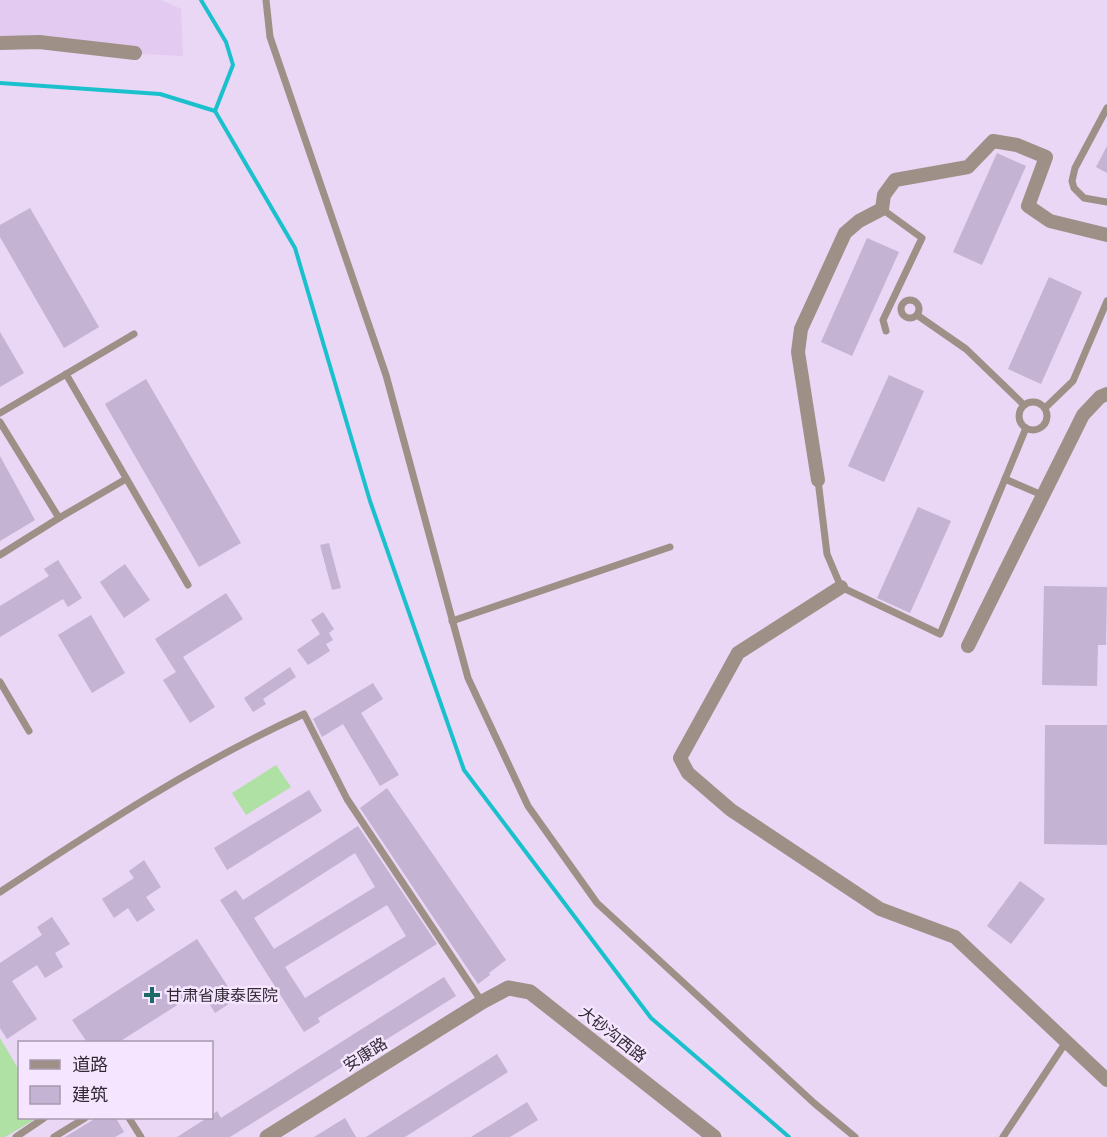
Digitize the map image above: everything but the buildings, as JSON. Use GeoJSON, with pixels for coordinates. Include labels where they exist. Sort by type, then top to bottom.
{"type":"FeatureCollection","features":[{"type":"Feature","properties":{"kind":"street"},"geometry":{"type":"LineString","coordinates":[[0,43],[39,42],[135,53]]}},
{"type":"Feature","properties":{"kind":"street"},"geometry":{"type":"LineString","coordinates":[[818,480],[798,352],[801,329],[845,233],[859,221],[882,209],[884,195],[895,180],[968,167],[993,141],[1017,145],[1046,158],[1028,206],[1050,221],[1107,235]]}},
{"type":"Feature","properties":{"kind":"street"},"geometry":{"type":"LineString","coordinates":[[968,646],[1083,415],[1100,397],[1107,394]]}},
{"type":"Feature","properties":{"kind":"street"},"geometry":{"type":"LineString","coordinates":[[841,587],[738,653],[680,758],[688,773],[731,810],[880,909],[955,937],[1107,1080]]}},
{"type":"Feature","properties":{"kind":"street","name":"大砂沟西路"},"geometry":{"type":"LineString","coordinates":[[482,1002],[508,988],[530,992],[714,1137]]}},
{"type":"Feature","properties":{"kind":"street","name":"安康路"},"geometry":{"type":"LineString","coordinates":[[267,1137],[482,1002]]}},
{"type":"Feature","properties":{"kind":"lane"},"geometry":{"type":"LineString","coordinates":[[266,0],[270,37],[386,375],[468,678],[528,806],[597,903],[814,1103],[855,1137]]}},
{"type":"Feature","properties":{"kind":"lane"},"geometry":{"type":"LineString","coordinates":[[1107,108],[1075,168],[1072,181],[1074,188],[1084,198],[1107,202]]}},
{"type":"Feature","properties":{"kind":"lane"},"geometry":{"type":"LineString","coordinates":[[882,209],[922,238],[895,299],[883,320],[886,331]]}},
{"type":"Feature","properties":{"kind":"lane"},"geometry":{"type":"LineString","coordinates":[[895,299],[902,304]]}},
{"type":"Feature","properties":{"kind":"lane"},"geometry":{"type":"LineString","coordinates":[[907,301],[915,302],[919,307],[917,315],[912,318],[906,317],[901,310],[902,304],[907,301]]}},
{"type":"Feature","properties":{"kind":"lane"},"geometry":{"type":"LineString","coordinates":[[1045,408],[1073,381],[1107,301]]}},
{"type":"Feature","properties":{"kind":"lane"},"geometry":{"type":"LineString","coordinates":[[917,315],[966,350],[1024,405]]}},
{"type":"Feature","properties":{"kind":"lane"},"geometry":{"type":"LineString","coordinates":[[0,413],[134,334]]}},
{"type":"Feature","properties":{"kind":"lane"},"geometry":{"type":"LineString","coordinates":[[66,374],[188,585]]}},
{"type":"Feature","properties":{"kind":"lane"},"geometry":{"type":"LineString","coordinates":[[1028,402],[1038,402],[1045,408],[1047,417],[1043,426],[1035,430],[1026,428],[1020,422],[1021,408],[1024,405],[1028,402]]}},
{"type":"Feature","properties":{"kind":"lane"},"geometry":{"type":"LineString","coordinates":[[0,422],[59,518]]}},
{"type":"Feature","properties":{"kind":"lane"},"geometry":{"type":"LineString","coordinates":[[818,480],[827,554],[841,587],[940,634],[1026,428]]}},
{"type":"Feature","properties":{"kind":"lane"},"geometry":{"type":"LineString","coordinates":[[1005,478],[1042,495]]}},
{"type":"Feature","properties":{"kind":"lane"},"geometry":{"type":"LineString","coordinates":[[0,555],[126,479]]}},
{"type":"Feature","properties":{"kind":"lane"},"geometry":{"type":"LineString","coordinates":[[452,621],[670,547]]}},
{"type":"Feature","properties":{"kind":"lane"},"geometry":{"type":"LineString","coordinates":[[0,682],[29,731]]}},
{"type":"Feature","properties":{"kind":"lane"},"geometry":{"type":"LineString","coordinates":[[0,892],[141,800],[249,739],[304,714],[347,799],[482,1002]]}},
{"type":"Feature","properties":{"kind":"lane"},"geometry":{"type":"LineString","coordinates":[[1003,1137],[1066,1042]]}},
{"type":"Feature","properties":{"kind":"lane"},"geometry":{"type":"LineString","coordinates":[[16,1137],[43,1119]]}},
{"type":"Feature","properties":{"kind":"lane"},"geometry":{"type":"LineString","coordinates":[[54,1137],[83,1119]]}},
{"type":"Feature","properties":{"kind":"lane"},"geometry":{"type":"LineString","coordinates":[[130,1119],[141,1137]]}},
{"type":"Feature","properties":{"kind":"shaded area"},"geometry":{"type":"Polygon","coordinates":[[[0,0],[161,0],[181,9],[183,56],[122,53],[0,40],[0,0]]]}},
{"type":"Feature","properties":{"kind":"green space"},"geometry":{"type":"Polygon","coordinates":[[[276,765],[291,787],[246,815],[232,793],[276,765]]]}},
{"type":"Feature","properties":{"kind":"green space"},"geometry":{"type":"Polygon","coordinates":[[[0,1038],[18,1068],[18,1119],[35,1119],[5,1137],[0,1137],[0,1038]]]}},
{"type":"Feature","properties":{"kind":"waterway"},"geometry":{"type":"LineString","coordinates":[[201,0],[226,42],[233,65],[215,111]]}},
{"type":"Feature","properties":{"kind":"waterway"},"geometry":{"type":"LineString","coordinates":[[0,83],[160,94],[215,111],[295,248],[370,501],[464,770],[651,1018],[789,1137]]}},
{"type":"Feature","properties":{"kind":"place","name":"甘肃省康泰医院"},"geometry":{"type":"Point","coordinates":[152,995]}}]}
